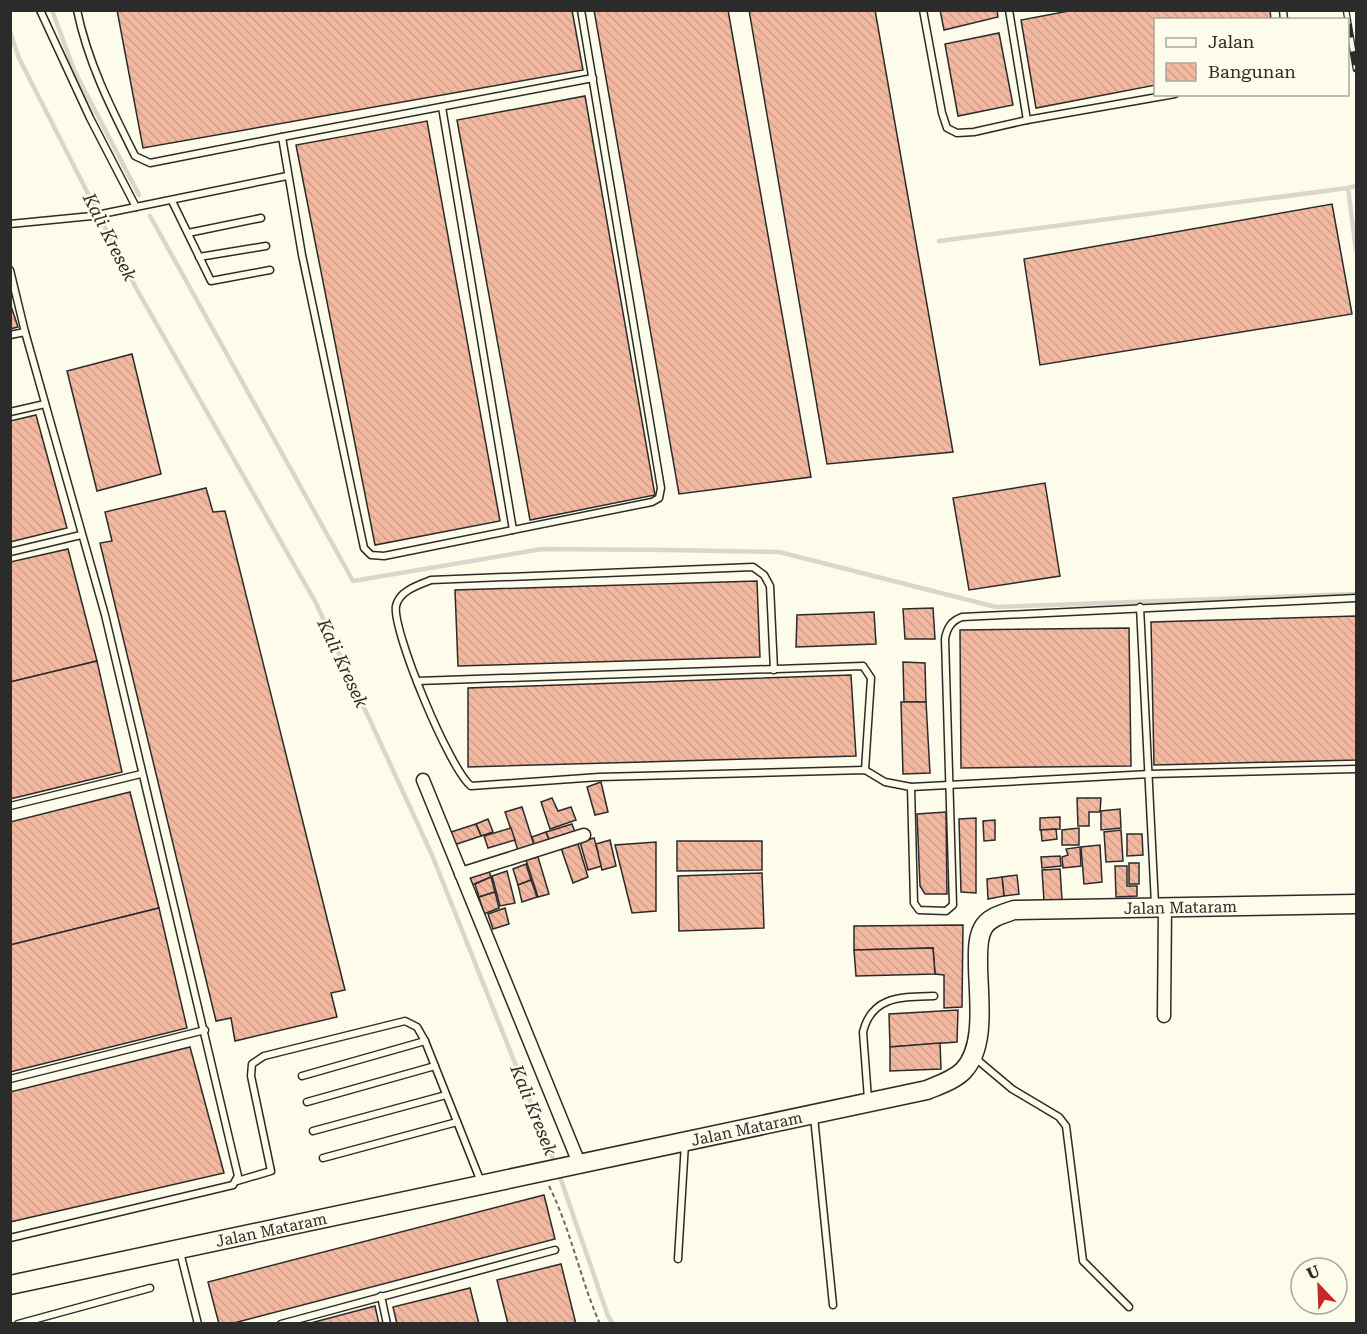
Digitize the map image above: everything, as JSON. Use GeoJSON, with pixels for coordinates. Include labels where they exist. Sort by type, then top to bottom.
{"type":"FeatureCollection","features":[{"type":"Feature","properties":{"kind":"main road","name":"Jalan Mataram"},"geometry":{"type":"LineString","coordinates":[[10,1285],[481,1183],[927,1090],[945,1083],[962,1071],[973,1056],[978,1035],[978,944],[983,927],[995,916],[1014,910],[1356,904]]}},
{"type":"Feature","properties":{"kind":"street"},"geometry":{"type":"LineString","coordinates":[[423,780],[576,1163]]}},
{"type":"Feature","properties":{"kind":"street"},"geometry":{"type":"LineString","coordinates":[[461,874],[584,835]]}},
{"type":"Feature","properties":{"kind":"street"},"geometry":{"type":"LineString","coordinates":[[1160,908],[1164,1016]]}},
{"type":"Feature","properties":{"kind":"lane"},"geometry":{"type":"LineString","coordinates":[[40,10],[90,118],[136,207]]}},
{"type":"Feature","properties":{"kind":"lane"},"geometry":{"type":"LineString","coordinates":[[77,10],[84,41],[99,83],[135,156],[143,162],[150,163],[593,78]]}},
{"type":"Feature","properties":{"kind":"lane"},"geometry":{"type":"LineString","coordinates":[[282,137],[287,176],[364,548],[371,555],[384,556],[652,502],[660,495],[581,10]]}},
{"type":"Feature","properties":{"kind":"lane"},"geometry":{"type":"LineString","coordinates":[[923,10],[948,128],[957,133],[974,132],[1027,120],[1164,96]]}},
{"type":"Feature","properties":{"kind":"lane"},"geometry":{"type":"LineString","coordinates":[[1009,10],[1027,120]]}},
{"type":"Feature","properties":{"kind":"lane"},"geometry":{"type":"LineString","coordinates":[[442,107],[513,530]]}},
{"type":"Feature","properties":{"kind":"lane"},"geometry":{"type":"LineString","coordinates":[[10,224],[92,216],[287,176]]}},
{"type":"Feature","properties":{"kind":"lane"},"geometry":{"type":"LineString","coordinates":[[172,201],[211,281],[270,270]]}},
{"type":"Feature","properties":{"kind":"lane"},"geometry":{"type":"LineString","coordinates":[[188,233],[261,218]]}},
{"type":"Feature","properties":{"kind":"lane"},"geometry":{"type":"LineString","coordinates":[[199,257],[266,246]]}},
{"type":"Feature","properties":{"kind":"lane"},"geometry":{"type":"LineString","coordinates":[[10,270],[25,332],[105,615],[141,774],[205,1030],[237,1181]]}},
{"type":"Feature","properties":{"kind":"lane"},"geometry":{"type":"LineString","coordinates":[[10,335],[25,332]]}},
{"type":"Feature","properties":{"kind":"lane"},"geometry":{"type":"LineString","coordinates":[[10,412],[45,404]]}},
{"type":"Feature","properties":{"kind":"lane"},"geometry":{"type":"LineString","coordinates":[[10,552],[81,535]]}},
{"type":"Feature","properties":{"kind":"lane"},"geometry":{"type":"LineString","coordinates":[[774,670],[770,586],[764,575],[753,567],[431,580],[403,594],[396,604],[396,618],[417,681],[448,755],[464,781],[471,786],[599,777],[865,770],[885,782],[910,787],[1150,774],[1356,770]]}},
{"type":"Feature","properties":{"kind":"lane"},"geometry":{"type":"LineString","coordinates":[[910,787],[914,903],[919,910],[946,911],[953,905],[945,639],[950,625],[962,617],[1356,598]]}},
{"type":"Feature","properties":{"kind":"lane"},"geometry":{"type":"LineString","coordinates":[[1140,607],[1160,908]]}},
{"type":"Feature","properties":{"kind":"lane"},"geometry":{"type":"LineString","coordinates":[[417,681],[774,670],[856,665],[868,670],[872,678],[865,770]]}},
{"type":"Feature","properties":{"kind":"lane"},"geometry":{"type":"LineString","coordinates":[[10,806],[141,774]]}},
{"type":"Feature","properties":{"kind":"lane"},"geometry":{"type":"LineString","coordinates":[[868,1102],[862,1032],[865,1024],[887,1000],[895,997],[934,996]]}},
{"type":"Feature","properties":{"kind":"lane"},"geometry":{"type":"LineString","coordinates":[[10,1238],[233,1185],[237,1181],[271,1171],[251,1076],[252,1064],[264,1056],[405,1021],[417,1027],[425,1041],[481,1183]]}},
{"type":"Feature","properties":{"kind":"lane"},"geometry":{"type":"LineString","coordinates":[[10,1079],[205,1030]]}},
{"type":"Feature","properties":{"kind":"lane"},"geometry":{"type":"LineString","coordinates":[[302,1076],[425,1041]]}},
{"type":"Feature","properties":{"kind":"lane"},"geometry":{"type":"LineString","coordinates":[[973,1056],[1012,1089],[1059,1117],[1066,1126],[1083,1261],[1129,1307]]}},
{"type":"Feature","properties":{"kind":"lane"},"geometry":{"type":"LineString","coordinates":[[307,1102],[435,1066]]}},
{"type":"Feature","properties":{"kind":"lane"},"geometry":{"type":"LineString","coordinates":[[314,1131],[446,1095]]}},
{"type":"Feature","properties":{"kind":"lane"},"geometry":{"type":"LineString","coordinates":[[814,1113],[833,1305]]}},
{"type":"Feature","properties":{"kind":"lane"},"geometry":{"type":"LineString","coordinates":[[323,1158],[457,1122]]}},
{"type":"Feature","properties":{"kind":"lane"},"geometry":{"type":"LineString","coordinates":[[678,1259],[685,1140]]}},
{"type":"Feature","properties":{"kind":"lane"},"geometry":{"type":"LineString","coordinates":[[179,1248],[198,1323]]}},
{"type":"Feature","properties":{"kind":"lane"},"geometry":{"type":"LineString","coordinates":[[280,1323],[555,1250]]}},
{"type":"Feature","properties":{"kind":"lane"},"geometry":{"type":"LineString","coordinates":[[18,1323],[150,1288]]}},
{"type":"Feature","properties":{"kind":"lane"},"geometry":{"type":"LineString","coordinates":[[381,1296],[387,1323]]}},
{"type":"Feature","properties":{"kind":"path"},"geometry":{"type":"LineString","coordinates":[[544,1170],[561,1210],[583,1285],[600,1323]]}},
{"type":"Feature","properties":{"kind":"building"},"geometry":{"type":"Polygon","coordinates":[[[117,10],[572,10],[583,70],[143,148],[117,10]]]}},
{"type":"Feature","properties":{"kind":"building"},"geometry":{"type":"Polygon","coordinates":[[[594,10],[728,10],[811,477],[679,494],[594,10]]]}},
{"type":"Feature","properties":{"kind":"building"},"geometry":{"type":"Polygon","coordinates":[[[749,10],[875,10],[953,452],[827,464],[749,10]]]}},
{"type":"Feature","properties":{"kind":"building"},"geometry":{"type":"Polygon","coordinates":[[[940,10],[997,10],[998,17],[944,30],[940,10]]]}},
{"type":"Feature","properties":{"kind":"building"},"geometry":{"type":"Polygon","coordinates":[[[1074,10],[1270,10],[1271,18],[1154,18],[1154,85],[1036,108],[1021,20],[1074,10]]]}},
{"type":"Feature","properties":{"kind":"building"},"geometry":{"type":"Polygon","coordinates":[[[999,33],[1013,105],[958,116],[945,44],[999,33]]]}},
{"type":"Feature","properties":{"kind":"building"},"geometry":{"type":"Polygon","coordinates":[[[585,96],[655,495],[530,520],[457,120],[585,96]]]}},
{"type":"Feature","properties":{"kind":"building"},"geometry":{"type":"Polygon","coordinates":[[[427,121],[500,521],[375,545],[296,145],[427,121]]]}},
{"type":"Feature","properties":{"kind":"building"},"geometry":{"type":"Polygon","coordinates":[[[1332,204],[1352,314],[1040,365],[1024,259],[1332,204]]]}},
{"type":"Feature","properties":{"kind":"building"},"geometry":{"type":"Polygon","coordinates":[[[10,303],[18,327],[10,329],[10,303]]]}},
{"type":"Feature","properties":{"kind":"building"},"geometry":{"type":"Polygon","coordinates":[[[132,354],[161,474],[97,491],[67,371],[132,354]]]}},
{"type":"Feature","properties":{"kind":"building"},"geometry":{"type":"Polygon","coordinates":[[[36,415],[67,528],[10,542],[10,421],[36,415]]]}},
{"type":"Feature","properties":{"kind":"building"},"geometry":{"type":"Polygon","coordinates":[[[1045,483],[1060,576],[969,590],[953,498],[1045,483]]]}},
{"type":"Feature","properties":{"kind":"building"},"geometry":{"type":"Polygon","coordinates":[[[206,488],[213,512],[225,511],[345,990],[331,993],[337,1017],[235,1041],[231,1018],[216,1021],[100,543],[112,541],[105,512],[206,488]]]}},
{"type":"Feature","properties":{"kind":"building"},"geometry":{"type":"Polygon","coordinates":[[[68,549],[97,661],[10,682],[10,562],[68,549]]]}},
{"type":"Feature","properties":{"kind":"building"},"geometry":{"type":"Polygon","coordinates":[[[757,581],[760,657],[458,666],[455,590],[757,581]]]}},
{"type":"Feature","properties":{"kind":"building"},"geometry":{"type":"Polygon","coordinates":[[[933,608],[935,639],[905,639],[903,609],[933,608]]]}},
{"type":"Feature","properties":{"kind":"building"},"geometry":{"type":"Polygon","coordinates":[[[874,612],[876,644],[796,647],[797,615],[874,612]]]}},
{"type":"Feature","properties":{"kind":"building"},"geometry":{"type":"Polygon","coordinates":[[[1356,616],[1356,760],[1154,765],[1151,622],[1356,616]]]}},
{"type":"Feature","properties":{"kind":"building"},"geometry":{"type":"Polygon","coordinates":[[[1129,628],[1131,766],[961,768],[960,630],[1129,628]]]}},
{"type":"Feature","properties":{"kind":"building"},"geometry":{"type":"Polygon","coordinates":[[[97,661],[122,772],[10,799],[10,682],[97,661]]]}},
{"type":"Feature","properties":{"kind":"building"},"geometry":{"type":"Polygon","coordinates":[[[903,662],[925,663],[926,702],[904,702],[903,662]]]}},
{"type":"Feature","properties":{"kind":"building"},"geometry":{"type":"Polygon","coordinates":[[[851,675],[856,756],[468,767],[468,688],[851,675]]]}},
{"type":"Feature","properties":{"kind":"building"},"geometry":{"type":"Polygon","coordinates":[[[901,702],[926,702],[930,773],[903,774],[901,702]]]}},
{"type":"Feature","properties":{"kind":"building"},"geometry":{"type":"Polygon","coordinates":[[[601,782],[608,812],[595,815],[587,787],[601,782]]]}},
{"type":"Feature","properties":{"kind":"building"},"geometry":{"type":"Polygon","coordinates":[[[130,792],[159,908],[10,945],[10,822],[130,792]]]}},
{"type":"Feature","properties":{"kind":"building"},"geometry":{"type":"Polygon","coordinates":[[[552,798],[558,811],[571,807],[576,820],[550,829],[541,802],[552,798]]]}},
{"type":"Feature","properties":{"kind":"building"},"geometry":{"type":"Polygon","coordinates":[[[1077,798],[1101,798],[1100,812],[1089,812],[1089,826],[1078,826],[1077,798]]]}},
{"type":"Feature","properties":{"kind":"building"},"geometry":{"type":"Polygon","coordinates":[[[522,807],[535,848],[519,853],[505,812],[522,807]]]}},
{"type":"Feature","properties":{"kind":"building"},"geometry":{"type":"Polygon","coordinates":[[[1120,809],[1121,828],[1101,830],[1101,811],[1120,809]]]}},
{"type":"Feature","properties":{"kind":"building"},"geometry":{"type":"Polygon","coordinates":[[[946,812],[947,894],[925,894],[920,886],[917,814],[946,812]]]}},
{"type":"Feature","properties":{"kind":"building"},"geometry":{"type":"Polygon","coordinates":[[[1060,817],[1060,829],[1040,830],[1040,818],[1060,817]]]}},
{"type":"Feature","properties":{"kind":"building"},"geometry":{"type":"Polygon","coordinates":[[[976,818],[976,893],[961,892],[959,819],[976,818]]]}},
{"type":"Feature","properties":{"kind":"building"},"geometry":{"type":"Polygon","coordinates":[[[488,819],[493,832],[481,836],[476,824],[488,819]]]}},
{"type":"Feature","properties":{"kind":"building"},"geometry":{"type":"Polygon","coordinates":[[[995,820],[995,840],[984,841],[983,821],[995,820]]]}},
{"type":"Feature","properties":{"kind":"building"},"geometry":{"type":"Polygon","coordinates":[[[476,824],[481,836],[454,845],[451,832],[476,824]]]}},
{"type":"Feature","properties":{"kind":"building"},"geometry":{"type":"Polygon","coordinates":[[[572,824],[576,835],[550,843],[546,832],[572,824]]]}},
{"type":"Feature","properties":{"kind":"building"},"geometry":{"type":"Polygon","coordinates":[[[511,828],[515,840],[488,848],[484,836],[511,828]]]}},
{"type":"Feature","properties":{"kind":"building"},"geometry":{"type":"Polygon","coordinates":[[[1079,828],[1079,845],[1062,845],[1062,830],[1079,828]]]}},
{"type":"Feature","properties":{"kind":"building"},"geometry":{"type":"Polygon","coordinates":[[[1056,829],[1057,839],[1042,841],[1041,830],[1056,829]]]}},
{"type":"Feature","properties":{"kind":"building"},"geometry":{"type":"Polygon","coordinates":[[[1121,830],[1123,861],[1106,862],[1104,832],[1121,830]]]}},
{"type":"Feature","properties":{"kind":"building"},"geometry":{"type":"Polygon","coordinates":[[[546,832],[550,843],[535,848],[532,837],[546,832]]]}},
{"type":"Feature","properties":{"kind":"building"},"geometry":{"type":"Polygon","coordinates":[[[1127,834],[1142,834],[1143,855],[1127,856],[1127,834]]]}},
{"type":"Feature","properties":{"kind":"building"},"geometry":{"type":"Polygon","coordinates":[[[594,838],[602,866],[588,870],[580,842],[594,838]]]}},
{"type":"Feature","properties":{"kind":"building"},"geometry":{"type":"Polygon","coordinates":[[[610,840],[616,866],[602,870],[596,844],[610,840]]]}},
{"type":"Feature","properties":{"kind":"building"},"geometry":{"type":"Polygon","coordinates":[[[677,841],[762,841],[762,870],[677,871],[677,841]]]}},
{"type":"Feature","properties":{"kind":"building"},"geometry":{"type":"Polygon","coordinates":[[[656,842],[656,911],[632,913],[615,845],[656,842]]]}},
{"type":"Feature","properties":{"kind":"building"},"geometry":{"type":"Polygon","coordinates":[[[578,844],[588,877],[573,883],[561,848],[578,844]]]}},
{"type":"Feature","properties":{"kind":"building"},"geometry":{"type":"Polygon","coordinates":[[[1100,845],[1102,882],[1084,884],[1081,847],[1100,845]]]}},
{"type":"Feature","properties":{"kind":"building"},"geometry":{"type":"Polygon","coordinates":[[[1080,847],[1081,866],[1063,868],[1062,857],[1068,855],[1066,849],[1080,847]]]}},
{"type":"Feature","properties":{"kind":"building"},"geometry":{"type":"Polygon","coordinates":[[[1060,856],[1061,866],[1042,868],[1041,857],[1060,856]]]}},
{"type":"Feature","properties":{"kind":"building"},"geometry":{"type":"Polygon","coordinates":[[[538,857],[549,894],[538,897],[526,860],[538,857]]]}},
{"type":"Feature","properties":{"kind":"building"},"geometry":{"type":"Polygon","coordinates":[[[1129,863],[1139,863],[1139,884],[1129,884],[1129,863]]]}},
{"type":"Feature","properties":{"kind":"building"},"geometry":{"type":"Polygon","coordinates":[[[526,864],[531,880],[518,885],[513,869],[526,864]]]}},
{"type":"Feature","properties":{"kind":"building"},"geometry":{"type":"Polygon","coordinates":[[[1115,866],[1127,866],[1127,886],[1137,886],[1137,896],[1116,897],[1115,866]]]}},
{"type":"Feature","properties":{"kind":"building"},"geometry":{"type":"Polygon","coordinates":[[[488,868],[491,877],[472,885],[469,874],[488,868]]]}},
{"type":"Feature","properties":{"kind":"building"},"geometry":{"type":"Polygon","coordinates":[[[1060,869],[1062,900],[1044,901],[1042,870],[1060,869]]]}},
{"type":"Feature","properties":{"kind":"building"},"geometry":{"type":"Polygon","coordinates":[[[507,871],[515,903],[500,906],[492,876],[507,871]]]}},
{"type":"Feature","properties":{"kind":"building"},"geometry":{"type":"Polygon","coordinates":[[[762,873],[764,928],[679,931],[678,876],[762,873]]]}},
{"type":"Feature","properties":{"kind":"building"},"geometry":{"type":"Polygon","coordinates":[[[1017,875],[1019,894],[1004,896],[1002,877],[1017,875]]]}},
{"type":"Feature","properties":{"kind":"building"},"geometry":{"type":"Polygon","coordinates":[[[491,877],[495,892],[479,897],[475,884],[491,877]]]}},
{"type":"Feature","properties":{"kind":"building"},"geometry":{"type":"Polygon","coordinates":[[[1002,877],[1004,896],[988,899],[987,879],[1002,877]]]}},
{"type":"Feature","properties":{"kind":"building"},"geometry":{"type":"Polygon","coordinates":[[[531,880],[537,897],[522,902],[518,885],[531,880]]]}},
{"type":"Feature","properties":{"kind":"building"},"geometry":{"type":"Polygon","coordinates":[[[495,892],[499,908],[484,914],[479,897],[495,892]]]}},
{"type":"Feature","properties":{"kind":"building"},"geometry":{"type":"Polygon","coordinates":[[[159,908],[187,1028],[10,1072],[10,945],[159,908]]]}},
{"type":"Feature","properties":{"kind":"building"},"geometry":{"type":"Polygon","coordinates":[[[505,908],[509,924],[493,929],[488,914],[505,908]]]}},
{"type":"Feature","properties":{"kind":"building"},"geometry":{"type":"Polygon","coordinates":[[[963,925],[962,1007],[944,1008],[944,975],[935,974],[933,948],[854,950],[854,926],[963,925]]]}},
{"type":"Feature","properties":{"kind":"building"},"geometry":{"type":"Polygon","coordinates":[[[933,948],[935,974],[856,976],[854,950],[933,948]]]}},
{"type":"Feature","properties":{"kind":"building"},"geometry":{"type":"Polygon","coordinates":[[[958,1010],[957,1042],[890,1047],[889,1014],[958,1010]]]}},
{"type":"Feature","properties":{"kind":"building"},"geometry":{"type":"Polygon","coordinates":[[[940,1043],[941,1069],[890,1071],[890,1047],[940,1043]]]}},
{"type":"Feature","properties":{"kind":"building"},"geometry":{"type":"Polygon","coordinates":[[[190,1047],[224,1173],[10,1222],[10,1092],[190,1047]]]}},
{"type":"Feature","properties":{"kind":"building"},"geometry":{"type":"Polygon","coordinates":[[[544,1195],[555,1239],[230,1324],[219,1324],[208,1282],[544,1195]]]}},
{"type":"Feature","properties":{"kind":"building"},"geometry":{"type":"Polygon","coordinates":[[[561,1264],[576,1324],[508,1324],[497,1280],[561,1264]]]}},
{"type":"Feature","properties":{"kind":"building"},"geometry":{"type":"Polygon","coordinates":[[[470,1288],[479,1324],[397,1324],[393,1307],[470,1288]]]}},
{"type":"Feature","properties":{"kind":"building"},"geometry":{"type":"Polygon","coordinates":[[[375,1306],[379,1324],[307,1324],[375,1306]]]}},
{"type":"Feature","properties":{"kind":"waterway"},"geometry":{"type":"LineString","coordinates":[[52,10],[74,70],[139,195]]}},
{"type":"Feature","properties":{"kind":"waterway","name":"Kali Kresek"},"geometry":{"type":"LineString","coordinates":[[10,32],[19,58],[136,288],[316,603],[432,855],[556,1166]]}},
{"type":"Feature","properties":{"kind":"waterway"},"geometry":{"type":"LineString","coordinates":[[1356,186],[1348,188],[1356,250]]}},
{"type":"Feature","properties":{"kind":"waterway"},"geometry":{"type":"LineString","coordinates":[[939,241],[1348,188]]}},
{"type":"Feature","properties":{"kind":"waterway"},"geometry":{"type":"LineString","coordinates":[[150,216],[353,581],[542,549],[669,550],[779,552],[996,607],[1356,594]]}},
{"type":"Feature","properties":{"kind":"waterway","name":"Kali Kresek"},"geometry":{"type":"LineString","coordinates":[[559,1174],[608,1316],[613,1324]]}},
{"type":"Feature","properties":{"kind":"railway"},"geometry":{"type":"LineString","coordinates":[[1346,10],[1347,18]]}},
{"type":"Feature","properties":{"kind":"railway"},"geometry":{"type":"LineString","coordinates":[[1349,28],[1356,69]]}}]}
